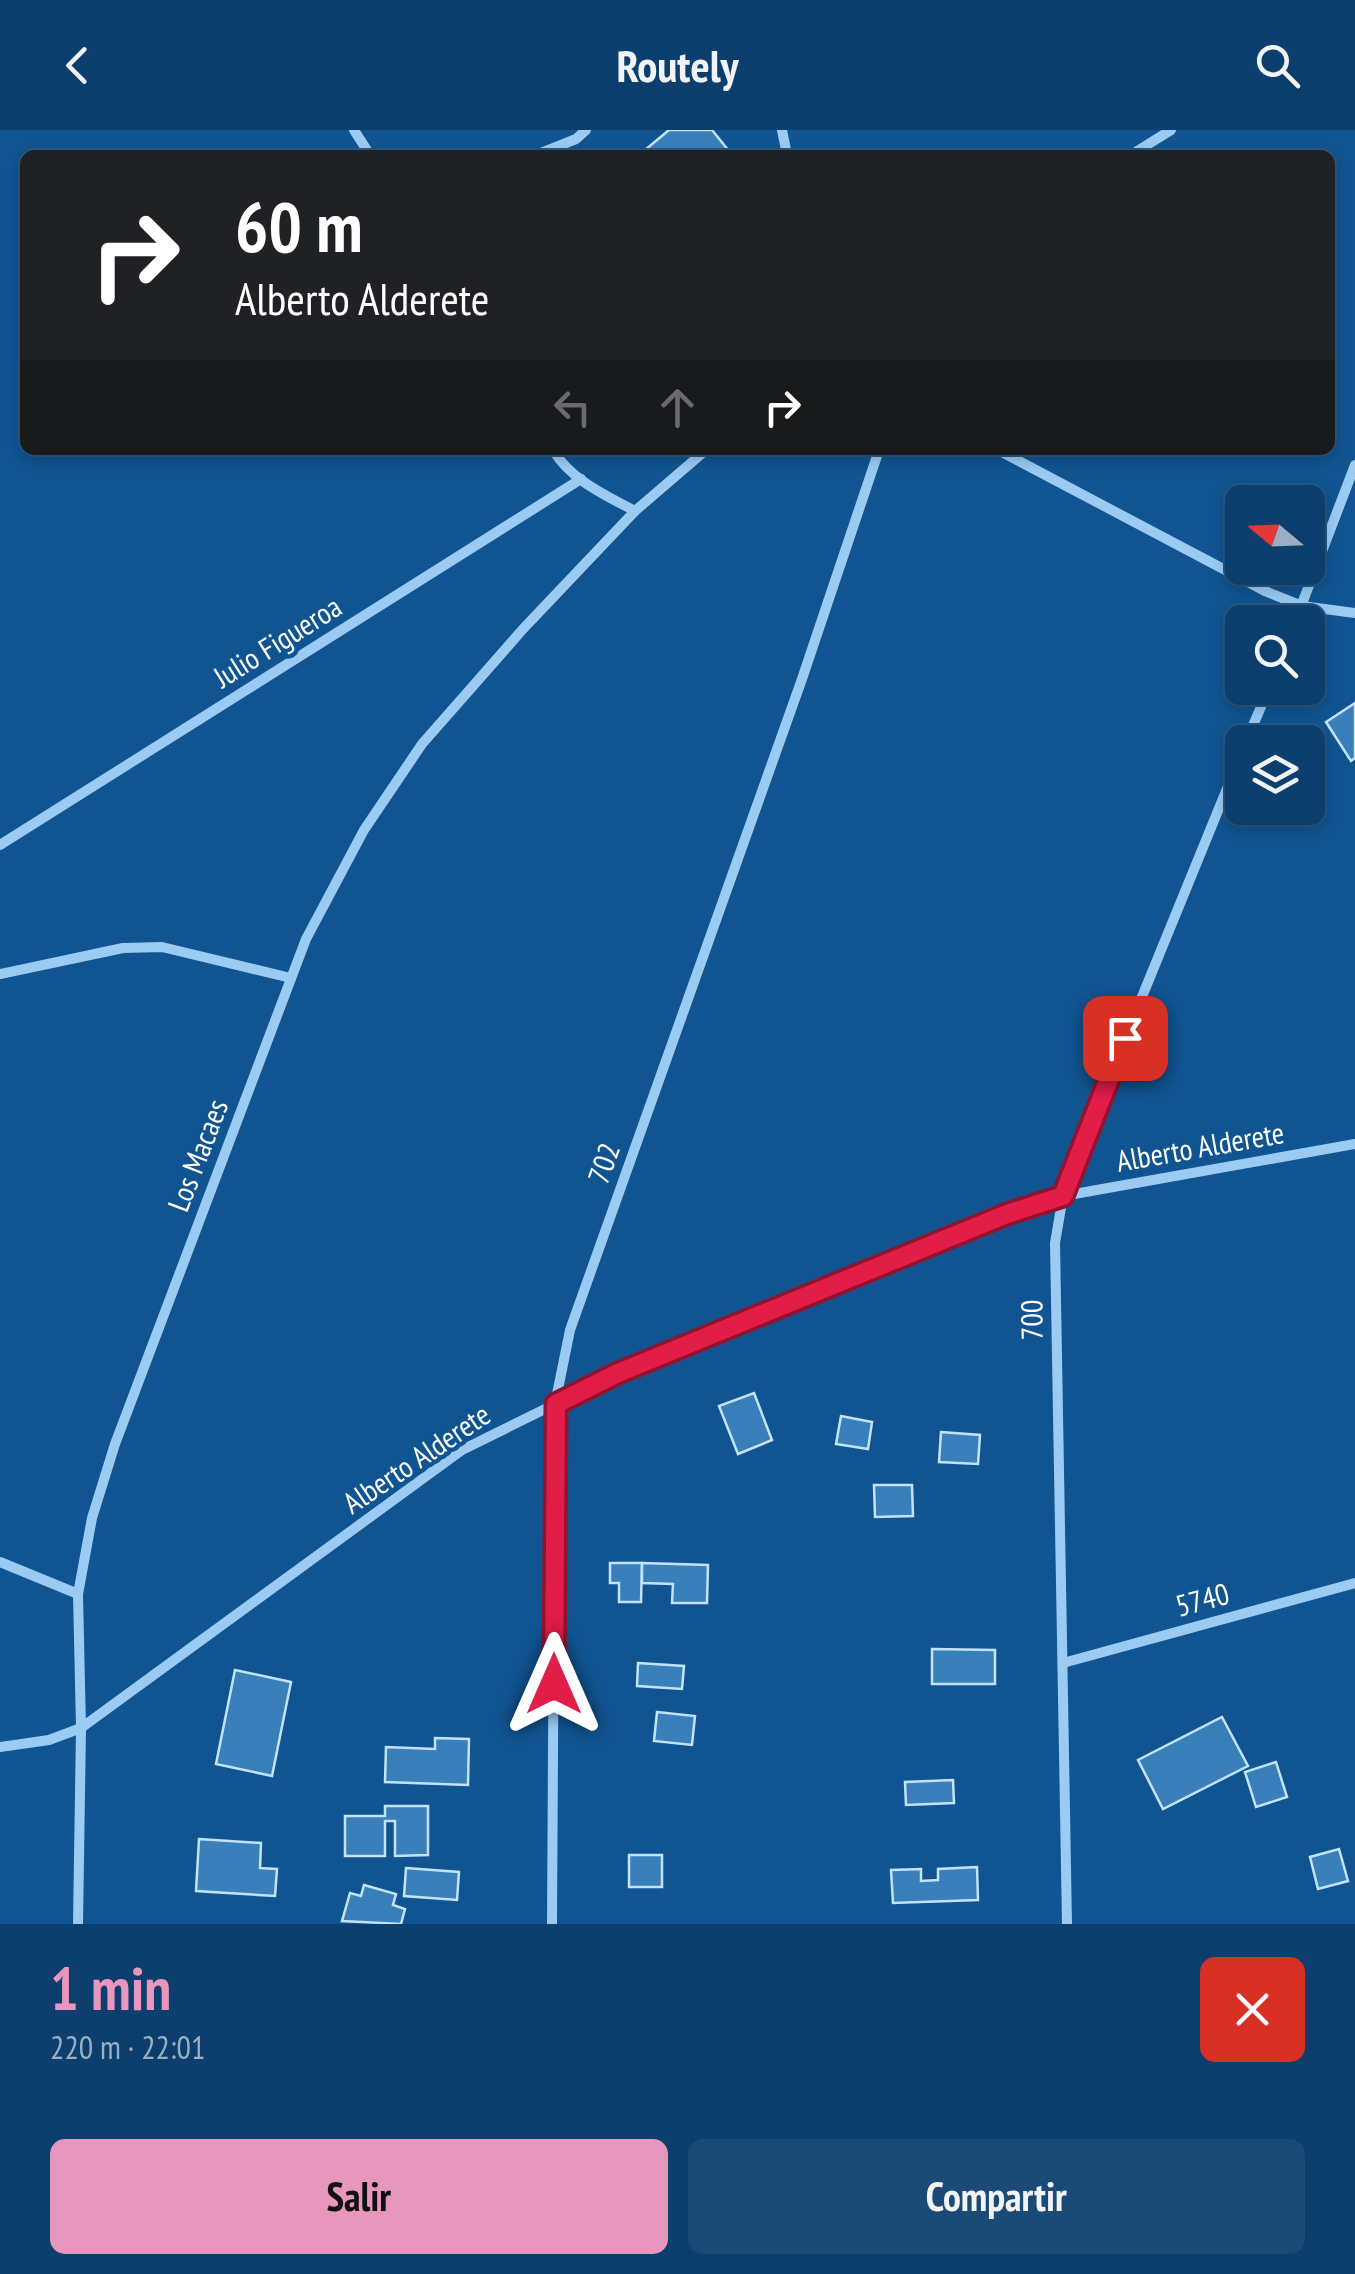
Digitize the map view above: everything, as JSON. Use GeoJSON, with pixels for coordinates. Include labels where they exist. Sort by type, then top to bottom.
{"type":"FeatureCollection","features":[{"type":"Feature","properties":{"kind":"street"},"geometry":{"type":"LineString","coordinates":[[548,150],[576,139],[586,130]]}},
{"type":"Feature","properties":{"kind":"street"},"geometry":{"type":"LineString","coordinates":[[1139,150],[1171,130]]}},
{"type":"Feature","properties":{"kind":"street"},"geometry":{"type":"LineString","coordinates":[[556,455],[581,480],[635,511],[700,455]]}},
{"type":"Feature","properties":{"kind":"street","name":"702"},"geometry":{"type":"LineString","coordinates":[[552,1924],[556,1404],[570,1330],[802,679],[876,455]]}},
{"type":"Feature","properties":{"kind":"street"},"geometry":{"type":"LineString","coordinates":[[1007,455],[1265,591],[1300,605]]}},
{"type":"Feature","properties":{"kind":"street"},"geometry":{"type":"LineString","coordinates":[[1302,605],[1355,464]]}},
{"type":"Feature","properties":{"kind":"street","name":"Julio Figueroa"},"geometry":{"type":"LineString","coordinates":[[0,846],[581,480]]}},
{"type":"Feature","properties":{"kind":"street","name":"Los Macaes"},"geometry":{"type":"LineString","coordinates":[[78,1924],[78,1594],[92,1518],[115,1444],[306,939],[364,830],[422,744],[523,629],[635,511]]}},
{"type":"Feature","properties":{"kind":"street"},"geometry":{"type":"LineString","coordinates":[[1325,609],[1355,612]]}},
{"type":"Feature","properties":{"kind":"street","name":"700"},"geometry":{"type":"LineString","coordinates":[[1067,1924],[1054,1243],[1063,1196],[1225,794]]}},
{"type":"Feature","properties":{"kind":"street"},"geometry":{"type":"LineString","coordinates":[[0,974],[123,948],[162,947],[291,978]]}},
{"type":"Feature","properties":{"kind":"street","name":"Alberto Alderete"},"geometry":{"type":"LineString","coordinates":[[0,1746],[50,1740],[81,1728],[462,1450],[618,1373],[989,1222],[1063,1196],[1355,1144]]}},
{"type":"Feature","properties":{"kind":"street"},"geometry":{"type":"LineString","coordinates":[[0,1562],[78,1594]]}},
{"type":"Feature","properties":{"kind":"street","name":"5740"},"geometry":{"type":"LineString","coordinates":[[1063,1664],[1355,1583]]}},
{"type":"Feature","properties":{"kind":"building"},"geometry":{"type":"Polygon","coordinates":[[[669,130],[712,130],[728,150],[645,150],[669,130]]]}},
{"type":"Feature","properties":{"kind":"building"},"geometry":{"type":"Polygon","coordinates":[[[1355,703],[1355,758],[1351,761],[1326,722],[1355,703]]]}},
{"type":"Feature","properties":{"kind":"building"},"geometry":{"type":"Polygon","coordinates":[[[754,1393],[772,1440],[738,1454],[719,1406],[754,1393]]]}},
{"type":"Feature","properties":{"kind":"building"},"geometry":{"type":"Polygon","coordinates":[[[841,1416],[872,1422],[868,1449],[836,1444],[841,1416]]]}},
{"type":"Feature","properties":{"kind":"building"},"geometry":{"type":"Polygon","coordinates":[[[941,1432],[980,1435],[978,1464],[939,1462],[941,1432]]]}},
{"type":"Feature","properties":{"kind":"building"},"geometry":{"type":"Polygon","coordinates":[[[874,1485],[912,1485],[913,1516],[875,1517],[874,1485]]]}},
{"type":"Feature","properties":{"kind":"building"},"geometry":{"type":"Polygon","coordinates":[[[610,1563],[642,1563],[641,1602],[619,1602],[619,1583],[610,1583],[610,1563]]]}},
{"type":"Feature","properties":{"kind":"building"},"geometry":{"type":"Polygon","coordinates":[[[642,1563],[708,1565],[707,1603],[672,1603],[673,1584],[642,1583],[642,1563]]]}},
{"type":"Feature","properties":{"kind":"building"},"geometry":{"type":"Polygon","coordinates":[[[932,1649],[995,1650],[995,1684],[932,1684],[932,1649]]]}},
{"type":"Feature","properties":{"kind":"building"},"geometry":{"type":"Polygon","coordinates":[[[638,1663],[684,1666],[682,1689],[637,1686],[638,1663]]]}},
{"type":"Feature","properties":{"kind":"building"},"geometry":{"type":"Polygon","coordinates":[[[235,1670],[291,1682],[272,1776],[216,1764],[235,1670]]]}},
{"type":"Feature","properties":{"kind":"building"},"geometry":{"type":"Polygon","coordinates":[[[657,1712],[695,1716],[692,1745],[654,1741],[657,1712]]]}},
{"type":"Feature","properties":{"kind":"building"},"geometry":{"type":"Polygon","coordinates":[[[1222,1717],[1248,1766],[1163,1809],[1138,1760],[1222,1717]]]}},
{"type":"Feature","properties":{"kind":"building"},"geometry":{"type":"Polygon","coordinates":[[[435,1738],[469,1739],[468,1785],[385,1782],[386,1747],[435,1749],[435,1738]]]}},
{"type":"Feature","properties":{"kind":"building"},"geometry":{"type":"Polygon","coordinates":[[[1276,1762],[1287,1797],[1256,1807],[1245,1772],[1276,1762]]]}},
{"type":"Feature","properties":{"kind":"building"},"geometry":{"type":"Polygon","coordinates":[[[953,1780],[954,1803],[906,1805],[905,1782],[953,1780]]]}},
{"type":"Feature","properties":{"kind":"building"},"geometry":{"type":"Polygon","coordinates":[[[385,1806],[428,1806],[428,1855],[395,1856],[395,1821],[385,1821],[385,1856],[345,1856],[345,1816],[385,1816],[385,1806]]]}},
{"type":"Feature","properties":{"kind":"building"},"geometry":{"type":"Polygon","coordinates":[[[199,1839],[261,1843],[260,1868],[277,1869],[275,1896],[196,1891],[199,1839]]]}},
{"type":"Feature","properties":{"kind":"building"},"geometry":{"type":"Polygon","coordinates":[[[1339,1849],[1348,1881],[1318,1889],[1310,1857],[1339,1849]]]}},
{"type":"Feature","properties":{"kind":"building"},"geometry":{"type":"Polygon","coordinates":[[[629,1855],[662,1855],[662,1887],[629,1887],[629,1855]]]}},
{"type":"Feature","properties":{"kind":"building"},"geometry":{"type":"Polygon","coordinates":[[[977,1867],[978,1900],[893,1903],[891,1870],[921,1869],[921,1881],[938,1880],[938,1869],[977,1867]]]}},
{"type":"Feature","properties":{"kind":"building"},"geometry":{"type":"Polygon","coordinates":[[[406,1868],[459,1872],[457,1900],[404,1896],[406,1868]]]}},
{"type":"Feature","properties":{"kind":"building"},"geometry":{"type":"Polygon","coordinates":[[[364,1885],[396,1894],[393,1905],[405,1909],[401,1924],[342,1921],[350,1893],[361,1896],[364,1885]]]}},
{"type":"Feature","properties":{"kind":"route"},"geometry":{"type":"LineString","coordinates":[[554,1684],[556,1404],[618,1373],[1007,1214],[1063,1196],[1125,1038]]}}]}
